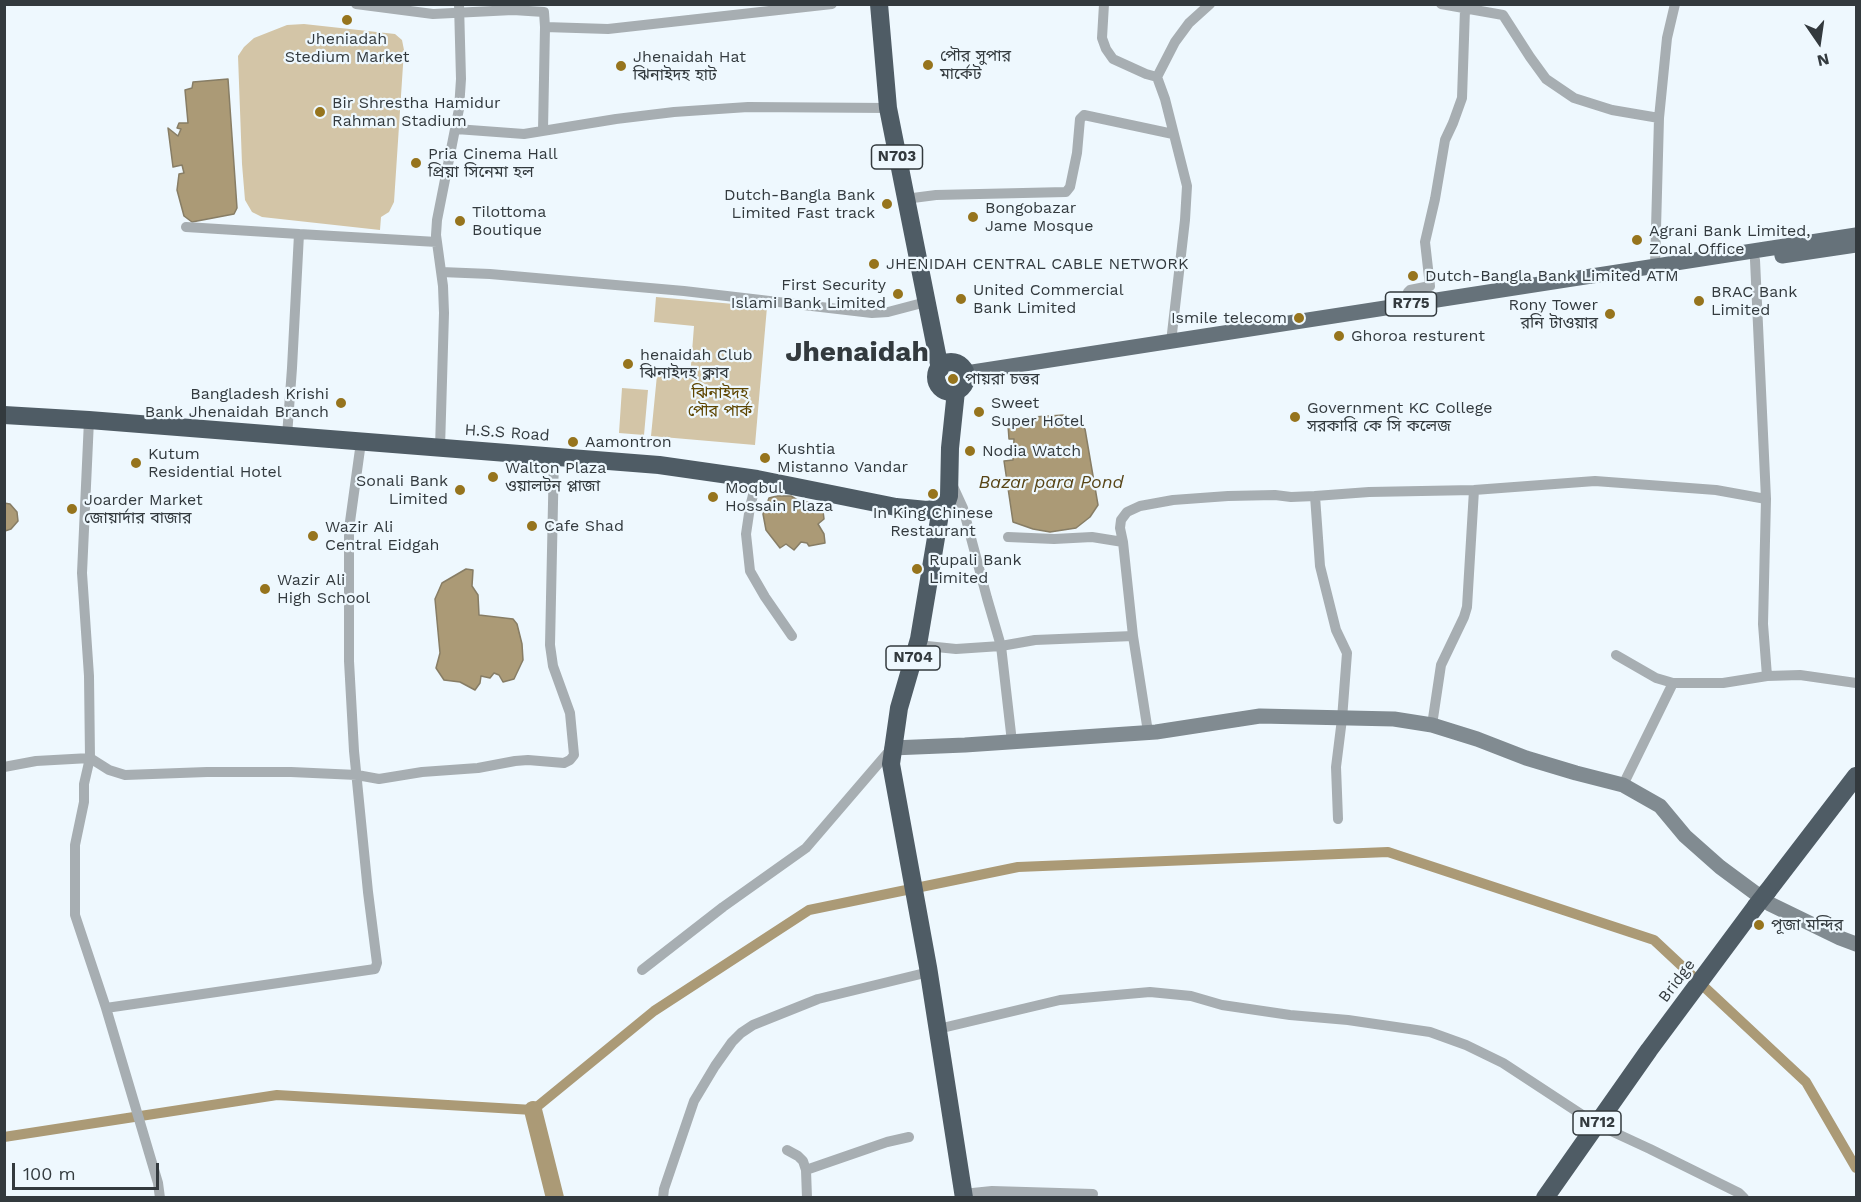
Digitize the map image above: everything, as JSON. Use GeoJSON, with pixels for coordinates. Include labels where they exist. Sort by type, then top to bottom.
{"type":"FeatureCollection","features":[{"type":"Feature","properties":{"kind":"highway","name":"N703"},"geometry":{"type":"LineString","coordinates":[[879,4],[888,108],[905,199],[927,305],[954,377],[949,496],[941,508]]}},
{"type":"Feature","properties":{"kind":"highway","name":"H.S.S Road"},"geometry":{"type":"LineString","coordinates":[[4,415],[659,465],[756,479],[921,511],[941,508]]}},
{"type":"Feature","properties":{"kind":"highway","name":"N704"},"geometry":{"type":"LineString","coordinates":[[941,508],[917,645],[899,708],[891,764],[938,1029],[964,1196]]}},
{"type":"Feature","properties":{"kind":"highway","name":"Bridge"},"geometry":{"type":"LineString","coordinates":[[1596,1124],[1762,899],[1857,776]]}},
{"type":"Feature","properties":{"kind":"highway","name":"N712"},"geometry":{"type":"LineString","coordinates":[[1545,1197],[1596,1124]]}},
{"type":"Feature","properties":{"kind":"main road","name":"R775"},"geometry":{"type":"LineString","coordinates":[[954,377],[1857,234]]}},
{"type":"Feature","properties":{"kind":"main road","name":"R775"},"geometry":{"type":"LineString","coordinates":[[954,377],[1857,246]]}},
{"type":"Feature","properties":{"kind":"street"},"geometry":{"type":"LineString","coordinates":[[356,4],[433,14],[459,8],[513,10],[544,8],[543,130]]}},
{"type":"Feature","properties":{"kind":"street"},"geometry":{"type":"LineString","coordinates":[[545,27],[608,29],[832,4]]}},
{"type":"Feature","properties":{"kind":"street"},"geometry":{"type":"LineString","coordinates":[[1104,4],[1102,38],[1113,59],[1156,77]]}},
{"type":"Feature","properties":{"kind":"street"},"geometry":{"type":"LineString","coordinates":[[1156,77],[1175,42],[1189,23],[1210,4]]}},
{"type":"Feature","properties":{"kind":"street"},"geometry":{"type":"LineString","coordinates":[[1441,4],[1465,9],[1502,10],[1546,79],[1574,98],[1612,110],[1659,118]]}},
{"type":"Feature","properties":{"kind":"street"},"geometry":{"type":"LineString","coordinates":[[1656,266],[1659,118],[1667,38],[1675,4]]}},
{"type":"Feature","properties":{"kind":"street"},"geometry":{"type":"LineString","coordinates":[[440,448],[444,313],[437,220],[456,129],[461,79],[459,8]]}},
{"type":"Feature","properties":{"kind":"street"},"geometry":{"type":"LineString","coordinates":[[1409,304],[1408,292],[1410,290],[1430,285],[1425,242],[1445,140],[1462,98],[1465,9]]}},
{"type":"Feature","properties":{"kind":"street"},"geometry":{"type":"LineString","coordinates":[[1156,77],[1165,99],[1187,186],[1171,342]]}},
{"type":"Feature","properties":{"kind":"street"},"geometry":{"type":"LineString","coordinates":[[456,129],[518,134],[637,116],[748,107],[888,108]]}},
{"type":"Feature","properties":{"kind":"street"},"geometry":{"type":"LineString","coordinates":[[905,199],[936,195],[1066,192],[1070,188],[1077,153],[1080,119],[1084,115],[1173,134]]}},
{"type":"Feature","properties":{"kind":"street"},"geometry":{"type":"LineString","coordinates":[[186,227],[437,242]]}},
{"type":"Feature","properties":{"kind":"street"},"geometry":{"type":"LineString","coordinates":[[287,436],[299,234]]}},
{"type":"Feature","properties":{"kind":"street"},"geometry":{"type":"LineString","coordinates":[[1755,260],[1766,499],[1763,624],[1767,676]]}},
{"type":"Feature","properties":{"kind":"street"},"geometry":{"type":"LineString","coordinates":[[441,272],[684,291],[872,313],[927,305]]}},
{"type":"Feature","properties":{"kind":"street"},"geometry":{"type":"LineString","coordinates":[[89,420],[82,573],[89,676],[90,758],[75,845],[74,903],[77,926],[106,1008],[158,1183],[160,1197]]}},
{"type":"Feature","properties":{"kind":"street"},"geometry":{"type":"LineString","coordinates":[[106,1008],[375,969],[377,963],[357,775],[349,661],[349,530],[361,442]]}},
{"type":"Feature","properties":{"kind":"street"},"geometry":{"type":"LineString","coordinates":[[4,767],[36,761],[90,758],[109,770],[125,775],[291,772],[357,775],[379,779],[422,772],[478,768],[516,761],[564,763],[570,760],[574,754],[570,713],[553,666],[550,645],[554,456]]}},
{"type":"Feature","properties":{"kind":"street"},"geometry":{"type":"LineString","coordinates":[[950,478],[963,508],[1001,646],[1012,742]]}},
{"type":"Feature","properties":{"kind":"street"},"geometry":{"type":"LineString","coordinates":[[756,479],[746,534],[750,571],[792,636]]}},
{"type":"Feature","properties":{"kind":"street"},"geometry":{"type":"LineString","coordinates":[[1148,732],[1133,636],[1120,528],[1121,520],[1127,512],[1140,506],[1173,500],[1228,496],[1329,496],[1369,492],[1474,490],[1595,481],[1716,490],[1766,499]]}},
{"type":"Feature","properties":{"kind":"street"},"geometry":{"type":"LineString","coordinates":[[1432,725],[1441,665],[1467,607],[1474,490]]}},
{"type":"Feature","properties":{"kind":"street"},"geometry":{"type":"LineString","coordinates":[[1315,496],[1320,566],[1336,630],[1347,653],[1336,766],[1338,819]]}},
{"type":"Feature","properties":{"kind":"street"},"geometry":{"type":"LineString","coordinates":[[1008,537],[1054,539],[1092,537],[1123,542]]}},
{"type":"Feature","properties":{"kind":"street"},"geometry":{"type":"LineString","coordinates":[[917,645],[956,649],[1001,646],[1035,640],[1133,636]]}},
{"type":"Feature","properties":{"kind":"street"},"geometry":{"type":"LineString","coordinates":[[1616,655],[1656,678],[1673,682],[1723,683],[1767,676],[1800,675],[1857,683]]}},
{"type":"Feature","properties":{"kind":"street"},"geometry":{"type":"LineString","coordinates":[[1623,785],[1673,682]]}},
{"type":"Feature","properties":{"kind":"street"},"geometry":{"type":"LineString","coordinates":[[642,970],[723,907],[806,848],[892,748],[1148,732],[1260,716],[1394,719],[1432,725],[1546,764],[1623,785],[1660,806],[1685,836],[1720,867],[1770,904],[1857,944]]}},
{"type":"Feature","properties":{"kind":"street"},"geometry":{"type":"LineString","coordinates":[[663,1197],[694,1101],[715,1066],[741,1033],[753,1025],[818,999],[928,970]]}},
{"type":"Feature","properties":{"kind":"street"},"geometry":{"type":"LineString","coordinates":[[938,1029],[1060,1000],[1150,992],[1191,996],[1222,1005],[1290,1015],[1348,1020],[1430,1032],[1466,1044],[1503,1063],[1596,1124],[1744,1197]]}},
{"type":"Feature","properties":{"kind":"street"},"geometry":{"type":"LineString","coordinates":[[806,1170],[887,1142],[909,1137]]}},
{"type":"Feature","properties":{"kind":"street"},"geometry":{"type":"LineString","coordinates":[[787,1150],[798,1156],[806,1170],[807,1197]]}},
{"type":"Feature","properties":{"kind":"street"},"geometry":{"type":"LineString","coordinates":[[964,1196],[992,1191],[1093,1194]]}},
{"type":"Feature","properties":{"kind":"green space","name":"Bir Shrestha Hamidur Rahman Stadium"},"geometry":{"type":"Polygon","coordinates":[[[304,24],[395,34],[402,40],[404,50],[394,202],[389,212],[381,217],[380,230],[262,217],[252,212],[245,200],[238,56],[254,38],[287,25],[304,24]]]}},
{"type":"Feature","properties":{"kind":"green space","name":"ঝিনাইদহ পৌর পার্ক"},"geometry":{"type":"Polygon","coordinates":[[[656,297],[767,307],[755,445],[651,436],[657,375],[690,378],[694,326],[654,322],[656,297]]]}},
{"type":"Feature","properties":{"kind":"green space"},"geometry":{"type":"Polygon","coordinates":[[[622,388],[648,390],[644,435],[619,433],[622,388]]]}},
{"type":"Feature","properties":{"kind":"water"},"geometry":{"type":"Polygon","coordinates":[[[228,79],[237,208],[234,214],[192,222],[184,216],[177,190],[179,174],[184,173],[182,165],[173,167],[168,128],[178,136],[181,129],[177,128],[179,123],[188,123],[185,90],[192,88],[193,82],[228,79]]]}},
{"type":"Feature","properties":{"kind":"water","name":"Bazar para Pond"},"geometry":{"type":"Polygon","coordinates":[[[1064,415],[1085,429],[1098,505],[1090,517],[1076,528],[1050,532],[1013,522],[1004,461],[1013,460],[1014,439],[1009,439],[1008,425],[1033,417],[1064,415]]]}},
{"type":"Feature","properties":{"kind":"water"},"geometry":{"type":"Polygon","coordinates":[[[791,496],[823,511],[824,519],[818,524],[824,534],[825,543],[809,546],[801,542],[794,550],[786,544],[780,548],[766,530],[763,514],[769,498],[791,496]]]}},
{"type":"Feature","properties":{"kind":"water"},"geometry":{"type":"Polygon","coordinates":[[[4,503],[10,504],[17,512],[18,521],[11,529],[5,531],[4,503]]]}},
{"type":"Feature","properties":{"kind":"water"},"geometry":{"type":"Polygon","coordinates":[[[466,569],[473,570],[472,586],[478,595],[479,615],[513,619],[517,624],[522,644],[523,660],[514,679],[503,682],[499,675],[494,673],[490,678],[481,676],[480,683],[475,690],[460,682],[444,680],[436,668],[440,653],[435,599],[442,583],[466,569]]]}},
{"type":"Feature","properties":{"kind":"waterway"},"geometry":{"type":"LineString","coordinates":[[4,1137],[277,1095],[533,1110],[654,1011],[809,910],[1018,867],[1388,852],[1654,940],[1806,1082],[1856,1168]]}},
{"type":"Feature","properties":{"kind":"waterway"},"geometry":{"type":"LineString","coordinates":[[533,1110],[555,1198]]}},
{"type":"Feature","properties":{"kind":"place","name":"Jheniadah Stedium Market"},"geometry":{"type":"Point","coordinates":[347,20]}},
{"type":"Feature","properties":{"kind":"place","name":"পৌর সুপার মার্কেট"},"geometry":{"type":"Point","coordinates":[928,65]}},
{"type":"Feature","properties":{"kind":"place","name":"Jhenaidah Hat ঝিনাইদহ হাট"},"geometry":{"type":"Point","coordinates":[621,66]}},
{"type":"Feature","properties":{"kind":"place","name":"Bir Shrestha Hamidur Rahman Stadium"},"geometry":{"type":"Point","coordinates":[320,112]}},
{"type":"Feature","properties":{"kind":"place","name":"Pria Cinema Hall প্রিয়া সিনেমা হল"},"geometry":{"type":"Point","coordinates":[416,163]}},
{"type":"Feature","properties":{"kind":"place","name":"Dutch-Bangla Bank Limited Fast track"},"geometry":{"type":"Point","coordinates":[887,204]}},
{"type":"Feature","properties":{"kind":"place","name":"Bongobazar Jame Mosque"},"geometry":{"type":"Point","coordinates":[973,217]}},
{"type":"Feature","properties":{"kind":"place","name":"Tilottoma Boutique"},"geometry":{"type":"Point","coordinates":[460,221]}},
{"type":"Feature","properties":{"kind":"place","name":"Agrani Bank Limited, Zonal Office"},"geometry":{"type":"Point","coordinates":[1637,240]}},
{"type":"Feature","properties":{"kind":"place","name":"JHENIDAH CENTRAL CABLE NETWORK"},"geometry":{"type":"Point","coordinates":[874,264]}},
{"type":"Feature","properties":{"kind":"place","name":"Dutch-Bangla Bank Limited ATM"},"geometry":{"type":"Point","coordinates":[1413,276]}},
{"type":"Feature","properties":{"kind":"place","name":"First Security Islami Bank Limited"},"geometry":{"type":"Point","coordinates":[898,294]}},
{"type":"Feature","properties":{"kind":"place","name":"United Commercial Bank Limited"},"geometry":{"type":"Point","coordinates":[961,299]}},
{"type":"Feature","properties":{"kind":"place","name":"BRAC Bank Limited"},"geometry":{"type":"Point","coordinates":[1699,301]}},
{"type":"Feature","properties":{"kind":"place","name":"Rony Tower রনি টাওয়ার"},"geometry":{"type":"Point","coordinates":[1610,314]}},
{"type":"Feature","properties":{"kind":"place","name":"Ismile telecom"},"geometry":{"type":"Point","coordinates":[1299,318]}},
{"type":"Feature","properties":{"kind":"place","name":"Ghoroa resturent"},"geometry":{"type":"Point","coordinates":[1339,336]}},
{"type":"Feature","properties":{"kind":"place","name":"henaidah Club ঝিনাইদহ ক্লাব"},"geometry":{"type":"Point","coordinates":[628,364]}},
{"type":"Feature","properties":{"kind":"place","name":"পায়রা চত্তর"},"geometry":{"type":"Point","coordinates":[953,379]}},
{"type":"Feature","properties":{"kind":"place","name":"Bangladesh Krishi Bank Jhenaidah Branch"},"geometry":{"type":"Point","coordinates":[341,403]}},
{"type":"Feature","properties":{"kind":"place","name":"Sweet Super Hotel"},"geometry":{"type":"Point","coordinates":[979,412]}},
{"type":"Feature","properties":{"kind":"place","name":"Government KC College সরকারি কে সি কলেজ"},"geometry":{"type":"Point","coordinates":[1295,417]}},
{"type":"Feature","properties":{"kind":"place","name":"Aamontron"},"geometry":{"type":"Point","coordinates":[573,442]}},
{"type":"Feature","properties":{"kind":"place","name":"Nodia Watch"},"geometry":{"type":"Point","coordinates":[970,451]}},
{"type":"Feature","properties":{"kind":"place","name":"Kushtia Mistanno Vandar"},"geometry":{"type":"Point","coordinates":[765,458]}},
{"type":"Feature","properties":{"kind":"place","name":"Kutum Residential Hotel"},"geometry":{"type":"Point","coordinates":[136,463]}},
{"type":"Feature","properties":{"kind":"place","name":"Walton Plaza ওয়ালটন প্লাজা"},"geometry":{"type":"Point","coordinates":[493,477]}},
{"type":"Feature","properties":{"kind":"place","name":"Sonali Bank Limited"},"geometry":{"type":"Point","coordinates":[460,490]}},
{"type":"Feature","properties":{"kind":"place","name":"In King Chinese Restaurant"},"geometry":{"type":"Point","coordinates":[933,494]}},
{"type":"Feature","properties":{"kind":"place","name":"Moqbul Hossain Plaza"},"geometry":{"type":"Point","coordinates":[713,497]}},
{"type":"Feature","properties":{"kind":"place","name":"Joarder Market জোয়ার্দার বাজার"},"geometry":{"type":"Point","coordinates":[72,509]}},
{"type":"Feature","properties":{"kind":"place","name":"Cafe Shad"},"geometry":{"type":"Point","coordinates":[532,526]}},
{"type":"Feature","properties":{"kind":"place","name":"Wazir Ali Central Eidgah"},"geometry":{"type":"Point","coordinates":[313,536]}},
{"type":"Feature","properties":{"kind":"place","name":"Rupali Bank Limited"},"geometry":{"type":"Point","coordinates":[917,569]}},
{"type":"Feature","properties":{"kind":"place","name":"Wazir Ali High School"},"geometry":{"type":"Point","coordinates":[265,589]}},
{"type":"Feature","properties":{"kind":"place","name":"পূজা মন্দির"},"geometry":{"type":"Point","coordinates":[1759,925]}},
{"type":"Feature","properties":{"kind":"district","name":"Jhenaidah"},"geometry":{"type":"Point","coordinates":[857,353]}}]}
